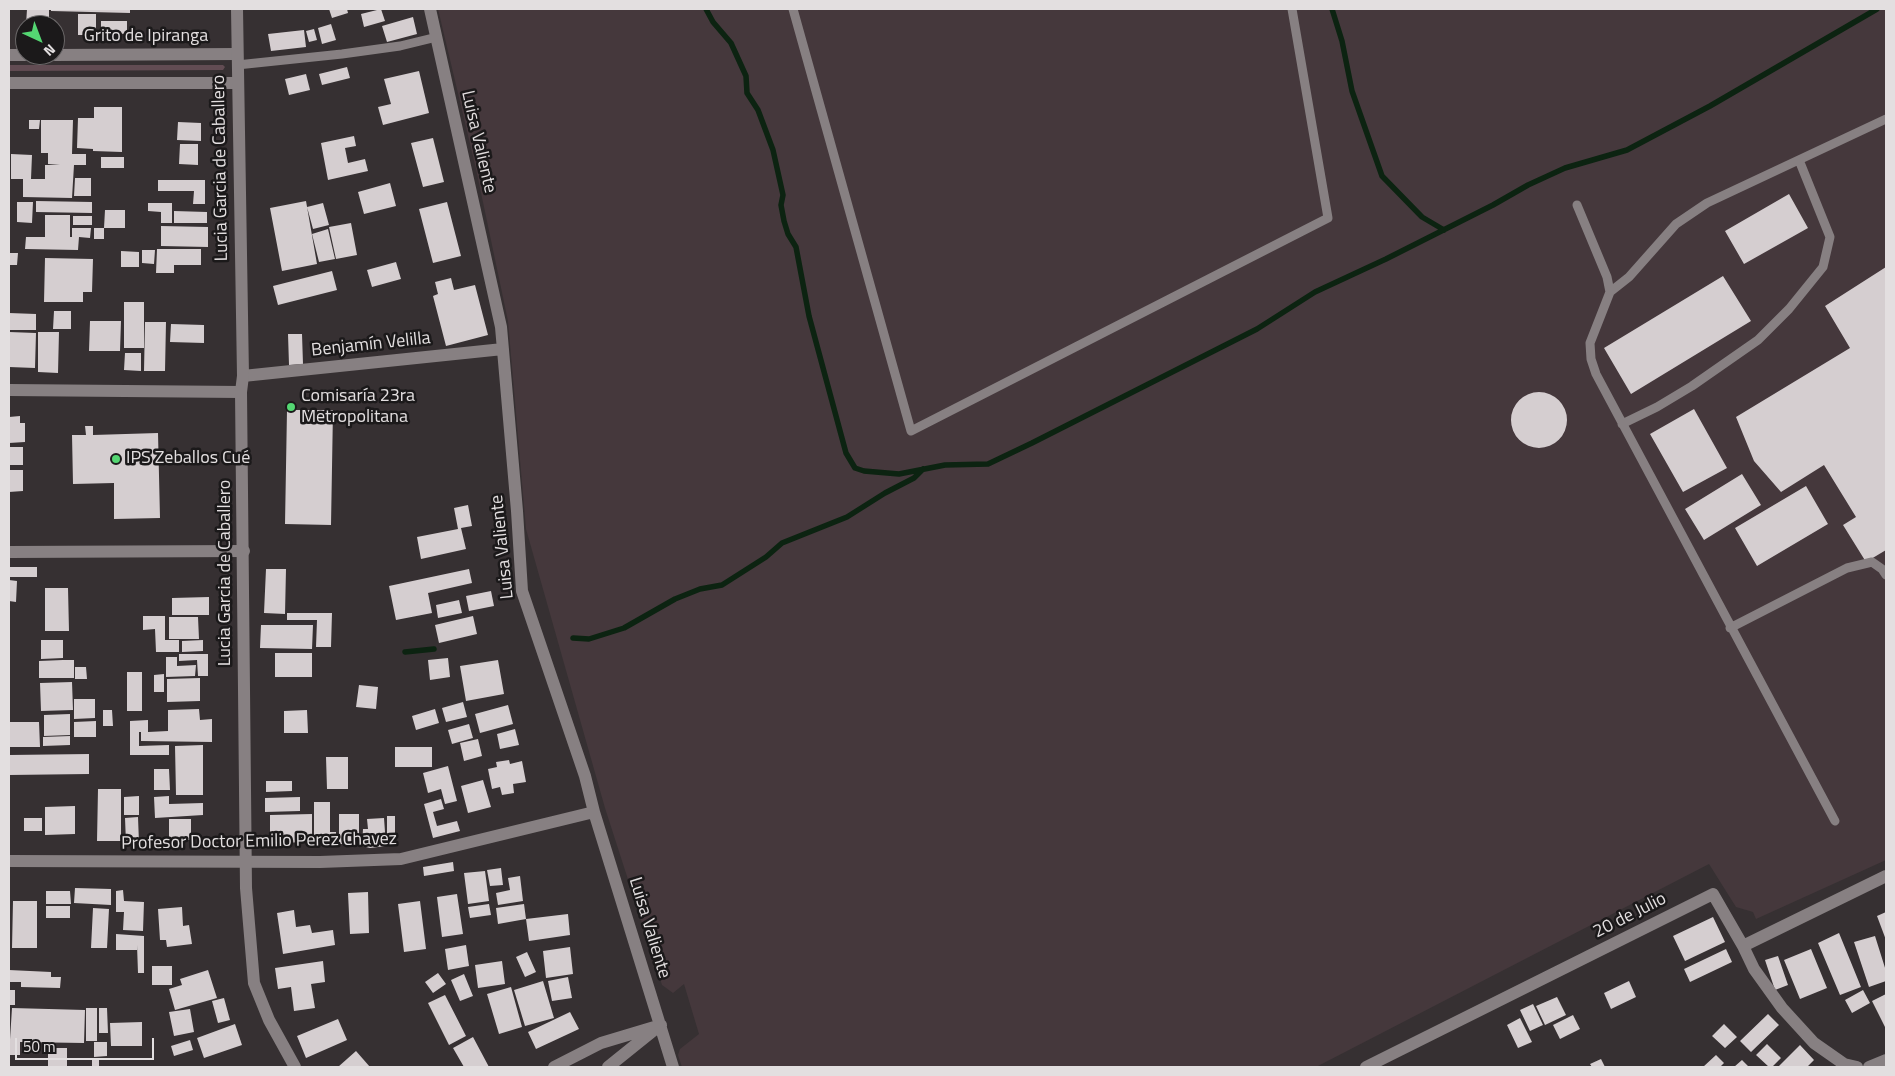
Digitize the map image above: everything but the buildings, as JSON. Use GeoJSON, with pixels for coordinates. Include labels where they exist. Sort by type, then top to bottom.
{"type":"FeatureCollection","features":[{"type":"Feature","properties":{"kind":"street","name":"Lucia Garcia de Caballero"},"geometry":{"type":"LineString","coordinates":[[237,9],[243,376],[241,392],[244,552],[244,862],[254,983],[269,1020],[295,1067]]}},
{"type":"Feature","properties":{"kind":"street","name":"Luisa Valiente"},"geometry":{"type":"LineString","coordinates":[[430,9],[502,327],[522,591],[585,776],[594,812],[673,1067]]}},
{"type":"Feature","properties":{"kind":"street","name":"Grito de Ipiranga"},"geometry":{"type":"LineString","coordinates":[[65,55],[237,60]]}},
{"type":"Feature","properties":{"kind":"street"},"geometry":{"type":"LineString","coordinates":[[9,83],[237,84]]}},
{"type":"Feature","properties":{"kind":"street","name":"Benjamín Velilla"},"geometry":{"type":"LineString","coordinates":[[243,376],[503,349]]}},
{"type":"Feature","properties":{"kind":"street"},"geometry":{"type":"LineString","coordinates":[[9,390],[241,392]]}},
{"type":"Feature","properties":{"kind":"street"},"geometry":{"type":"LineString","coordinates":[[9,552],[244,552]]}},
{"type":"Feature","properties":{"kind":"street","name":"Profesor Doctor Emilio Perez Chavez"},"geometry":{"type":"LineString","coordinates":[[9,862],[366,862],[401,859],[594,812]]}},
{"type":"Feature","properties":{"kind":"street"},"geometry":{"type":"LineString","coordinates":[[1857,1067],[1844,1064],[1814,1044],[1782,1008],[1759,977],[1743,946],[1886,876]]}},
{"type":"Feature","properties":{"kind":"street","name":"20 de Julio"},"geometry":{"type":"LineString","coordinates":[[1373,1066],[1713,894],[1743,946]]}},
{"type":"Feature","properties":{"kind":"street"},"geometry":{"type":"LineString","coordinates":[[554,1067],[601,1043],[661,1025]]}},
{"type":"Feature","properties":{"kind":"street"},"geometry":{"type":"LineString","coordinates":[[608,1067],[661,1025]]}},
{"type":"Feature","properties":{"kind":"street"},"geometry":{"type":"LineString","coordinates":[[1869,1067],[1886,1060]]}},
{"type":"Feature","properties":{"kind":"lane"},"geometry":{"type":"LineString","coordinates":[[793,9],[911,431],[1328,218],[1292,9]]}},
{"type":"Feature","properties":{"kind":"lane"},"geometry":{"type":"LineString","coordinates":[[237,60],[342,54],[400,46],[437,37]]}},
{"type":"Feature","properties":{"kind":"lane"},"geometry":{"type":"LineString","coordinates":[[1834,822],[1622,424],[1590,359],[1590,343],[1610,292],[1629,278],[1676,224],[1707,203],[1886,119]]}},
{"type":"Feature","properties":{"kind":"lane"},"geometry":{"type":"LineString","coordinates":[[1622,424],[1678,395],[1758,340],[1789,309],[1823,267],[1830,236],[1799,160]]}},
{"type":"Feature","properties":{"kind":"lane"},"geometry":{"type":"LineString","coordinates":[[1577,205],[1607,277],[1610,292]]}},
{"type":"Feature","properties":{"kind":"lane"},"geometry":{"type":"LineString","coordinates":[[1730,628],[1847,568],[1872,562],[1882,569],[1886,575]]}},
{"type":"Feature","properties":{"kind":"shaded area"},"geometry":{"type":"Polygon","coordinates":[[[438,9],[1886,9],[1886,860],[1756,919],[1753,912],[1736,907],[1709,864],[1316,1067],[682,1067],[678,1055],[680,1049],[699,1034],[684,984],[673,993],[662,985],[605,808],[526,529],[508,321],[476,169],[438,9]]]}},
{"type":"Feature","properties":{"kind":"shaded area"},"geometry":{"type":"Polygon","coordinates":[[[9,65],[223,65],[225,67],[223,70],[9,71],[9,65]]]}},
{"type":"Feature","properties":{"kind":"waterway"},"geometry":{"type":"LineString","coordinates":[[706,9],[713,22],[731,43],[746,76],[747,93],[758,110],[773,150],[783,195],[781,205],[784,221],[788,234],[796,247],[809,316],[846,453],[855,468],[864,471],[899,474],[945,465],[988,464],[1257,329],[1315,292],[1386,259],[1493,205],[1528,185],[1565,168],[1627,150],[1710,106],[1877,9]]}},
{"type":"Feature","properties":{"kind":"waterway"},"geometry":{"type":"LineString","coordinates":[[1332,9],[1342,41],[1352,91],[1382,176],[1422,217],[1444,230]]}},
{"type":"Feature","properties":{"kind":"waterway"},"geometry":{"type":"LineString","coordinates":[[573,638],[589,639],[624,628],[675,599],[700,589],[722,585],[766,557],[782,543],[847,517],[885,493],[914,478],[923,469]]}},
{"type":"Feature","properties":{"kind":"waterway"},"geometry":{"type":"LineString","coordinates":[[405,652],[434,649]]}},
{"type":"Feature","properties":{"kind":"place","name":"Comisaría 23ra Metropolitana"},"geometry":{"type":"Point","coordinates":[291,407]}},
{"type":"Feature","properties":{"kind":"place","name":"IPS Zeballos Cué"},"geometry":{"type":"Point","coordinates":[116,459]}}]}
